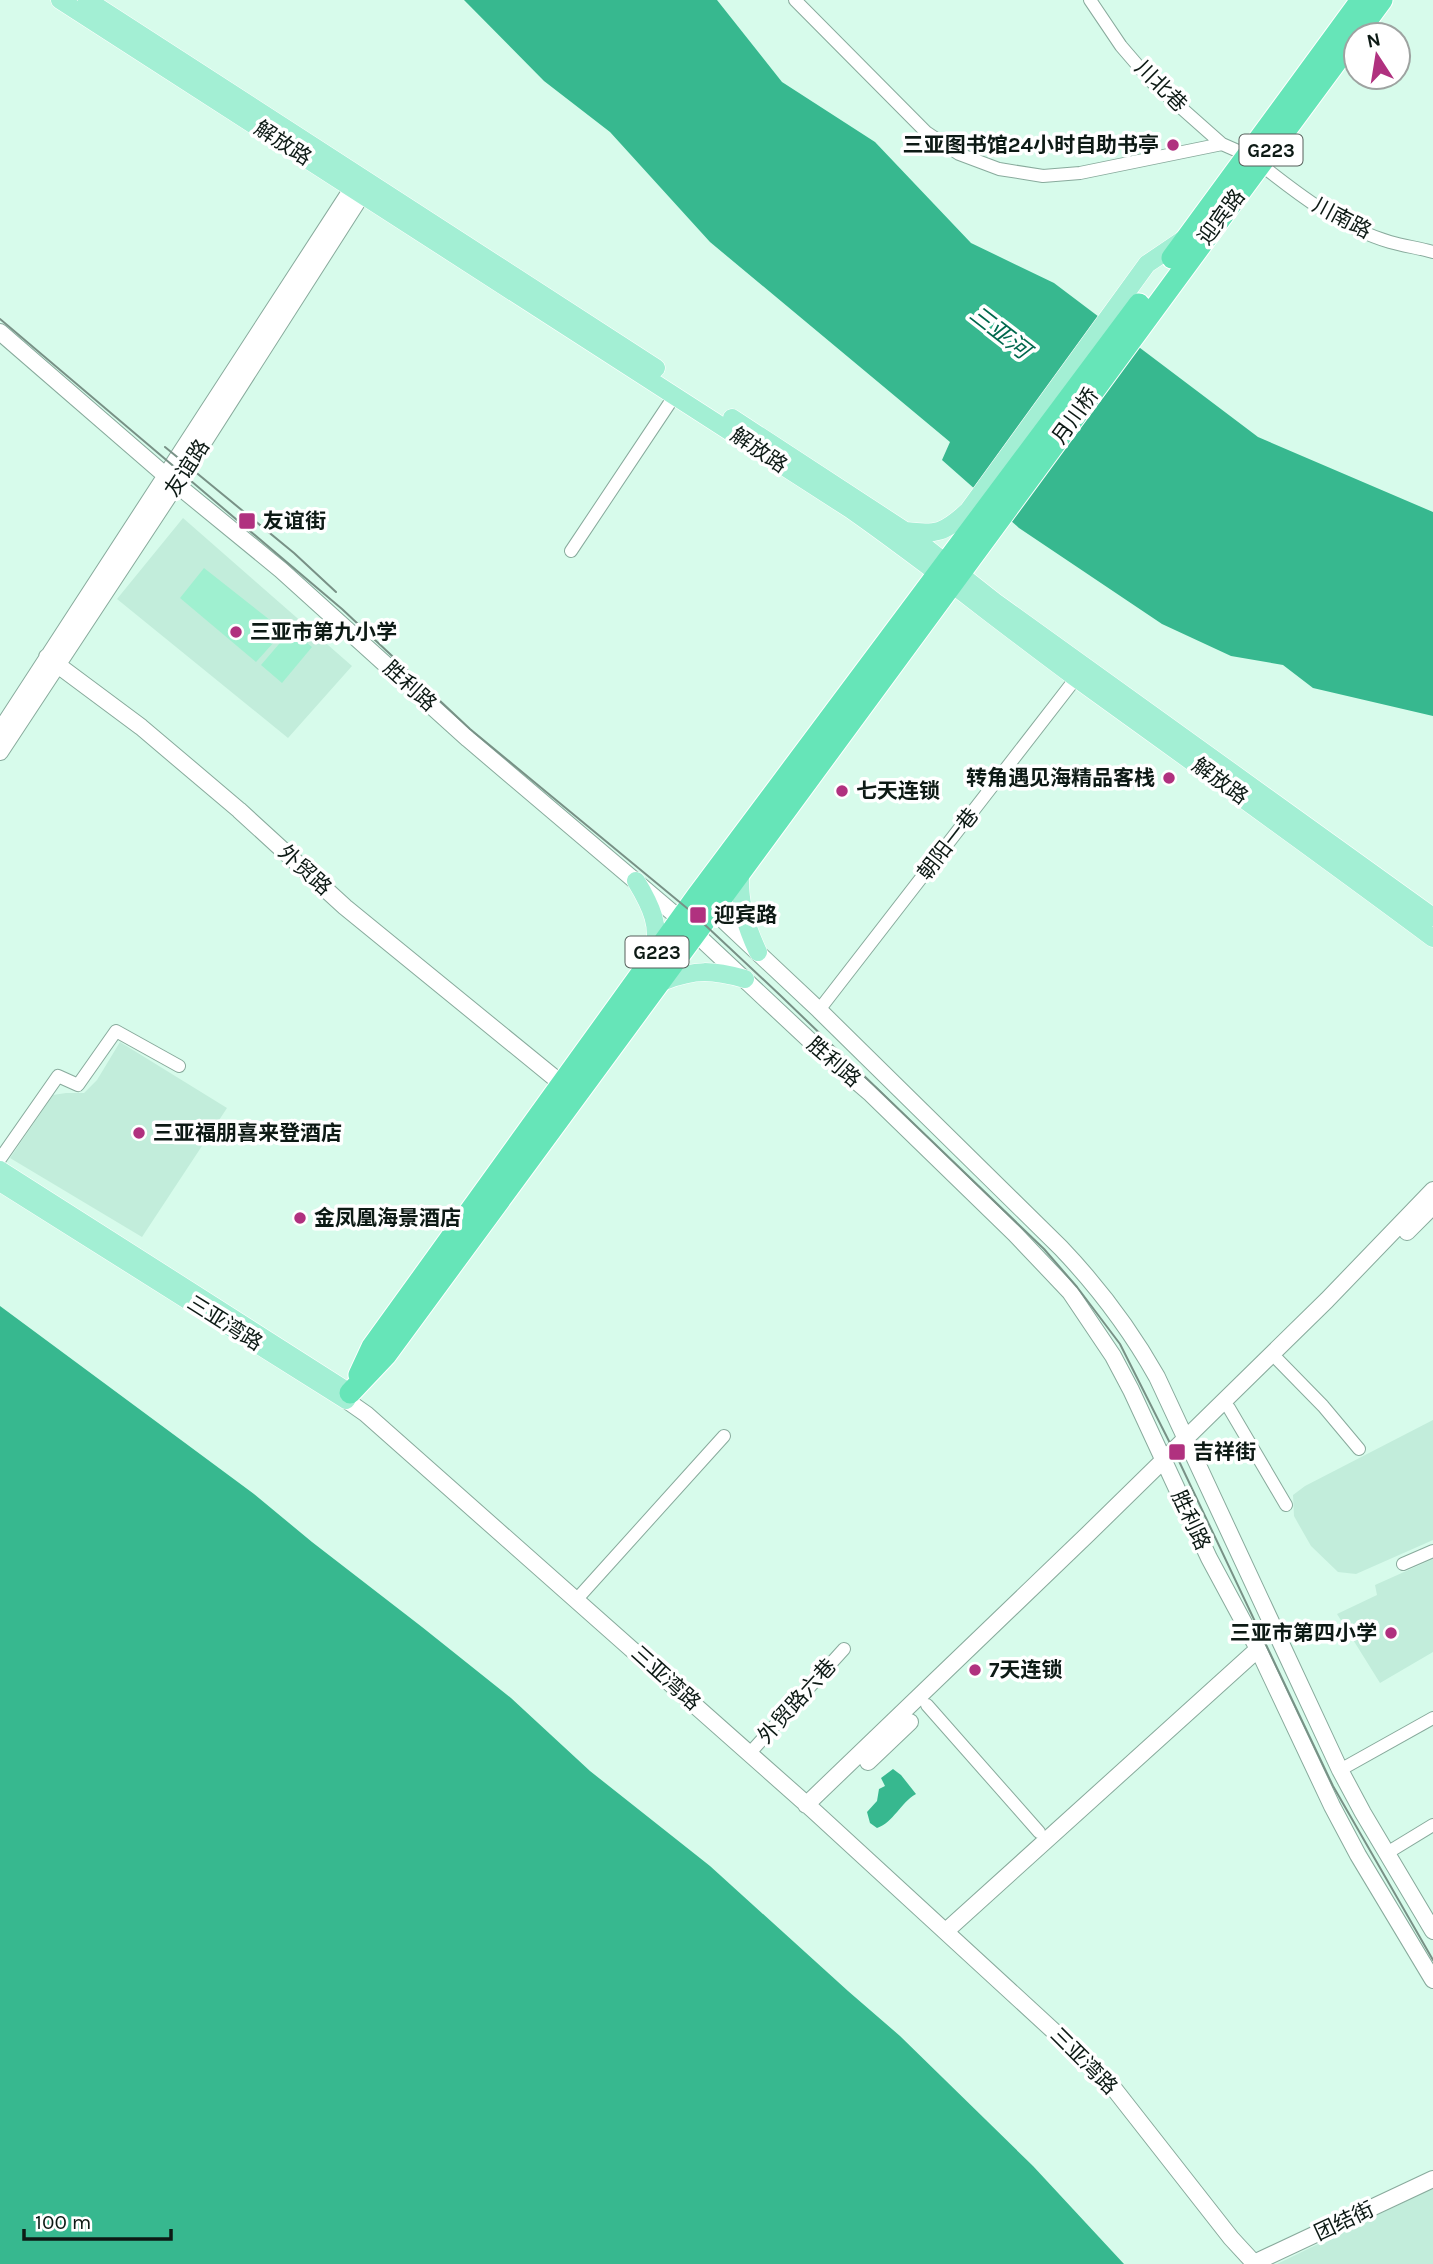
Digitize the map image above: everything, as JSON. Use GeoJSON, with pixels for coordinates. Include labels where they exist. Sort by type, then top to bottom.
{"type":"FeatureCollection","features":[{"type":"Feature","properties":{"kind":"highway","name":"迎宾路"},"geometry":{"type":"LineString","coordinates":[[1148,290],[1188,237],[1254,160],[1361,0]]}},
{"type":"Feature","properties":{"kind":"highway","name":"迎宾路"},"geometry":{"type":"LineString","coordinates":[[1148,290],[1382,0]]}},
{"type":"Feature","properties":{"kind":"highway","name":"月川桥"},"geometry":{"type":"LineString","coordinates":[[979,521],[1148,290]]}},
{"type":"Feature","properties":{"kind":"highway","name":"G223"},"geometry":{"type":"LineString","coordinates":[[348,1396],[386,1355],[664,981],[948,574],[979,521]]}},
{"type":"Feature","properties":{"kind":"highway","name":"G223"},"geometry":{"type":"LineString","coordinates":[[348,1396],[372,1347],[680,919],[948,574]]}},
{"type":"Feature","properties":{"kind":"main road","name":"解放路"},"geometry":{"type":"LineString","coordinates":[[60,0],[361,185],[905,531],[948,574],[1076,678],[1301,839],[1433,938]]}},
{"type":"Feature","properties":{"kind":"main road","name":"解放路"},"geometry":{"type":"LineString","coordinates":[[87,0],[675,395],[995,602],[1433,917]]}},
{"type":"Feature","properties":{"kind":"main road","name":"友谊路"},"geometry":{"type":"LineString","coordinates":[[0,731],[52,660],[361,185]]}},
{"type":"Feature","properties":{"kind":"main road","name":"胜利路"},"geometry":{"type":"LineString","coordinates":[[0,332],[281,570],[468,739],[697,934],[811,1043],[891,1112],[1070,1292],[1113,1356],[1209,1558],[1258,1649],[1351,1843],[1433,1980]]}},
{"type":"Feature","properties":{"kind":"main road"},"geometry":{"type":"LineString","coordinates":[[905,531],[936,533],[979,521]]}},
{"type":"Feature","properties":{"kind":"main road","name":"友谊路"},"geometry":{"type":"LineString","coordinates":[[0,752],[52,660]]}},
{"type":"Feature","properties":{"kind":"main road","name":"外贸路"},"geometry":{"type":"LineString","coordinates":[[52,660],[141,727],[239,810],[345,907],[562,1084]]}},
{"type":"Feature","properties":{"kind":"main road"},"geometry":{"type":"LineString","coordinates":[[740,874],[739,895],[743,917],[758,952]]}},
{"type":"Feature","properties":{"kind":"main road"},"geometry":{"type":"LineString","coordinates":[[636,881],[655,922],[654,950],[649,962]]}},
{"type":"Feature","properties":{"kind":"main road","name":"胜利路"},"geometry":{"type":"LineString","coordinates":[[697,896],[819,1010],[1084,1272],[1122,1320],[1157,1377],[1189,1442],[1340,1770],[1433,1931]]}},
{"type":"Feature","properties":{"kind":"main road"},"geometry":{"type":"LineString","coordinates":[[664,981],[696,971],[712,971],[745,979]]}},
{"type":"Feature","properties":{"kind":"main road","name":"三亚湾路"},"geometry":{"type":"LineString","coordinates":[[0,1170],[348,1396],[810,1807],[1108,2081],[1231,2238],[1255,2264]]}},
{"type":"Feature","properties":{"kind":"main road","name":"三亚湾路"},"geometry":{"type":"LineString","coordinates":[[0,1182],[348,1396]]}},
{"type":"Feature","properties":{"kind":"main road"},"geometry":{"type":"LineString","coordinates":[[810,1807],[884,1747],[927,1705],[1189,1442],[1433,1190]]}},
{"type":"Feature","properties":{"kind":"main road"},"geometry":{"type":"LineString","coordinates":[[1189,1442],[1229,1408],[1433,1206]]}},
{"type":"Feature","properties":{"kind":"main road"},"geometry":{"type":"LineString","coordinates":[[810,1807],[876,1739],[1166,1465]]}},
{"type":"Feature","properties":{"kind":"main road"},"geometry":{"type":"LineString","coordinates":[[946,1931],[1258,1649]]}},
{"type":"Feature","properties":{"kind":"main road","name":"团结街"},"geometry":{"type":"LineString","coordinates":[[1255,2264],[1433,2179]]}},
{"type":"Feature","properties":{"kind":"street"},"geometry":{"type":"LineString","coordinates":[[795,0],[926,132],[960,153],[999,169],[1043,176],[1080,173],[1222,144]]}},
{"type":"Feature","properties":{"kind":"street","name":"川北巷"},"geometry":{"type":"LineString","coordinates":[[1090,0],[1121,46],[1152,82],[1222,144],[1254,160]]}},
{"type":"Feature","properties":{"kind":"street","name":"川南路"},"geometry":{"type":"LineString","coordinates":[[1254,160],[1296,193],[1344,223],[1388,242],[1433,251]]}},
{"type":"Feature","properties":{"kind":"street"},"geometry":{"type":"LineString","coordinates":[[571,551],[675,395]]}},
{"type":"Feature","properties":{"kind":"street","name":"朝阳一巷"},"geometry":{"type":"LineString","coordinates":[[819,1010],[1076,678]]}},
{"type":"Feature","properties":{"kind":"street"},"geometry":{"type":"LineString","coordinates":[[0,1159],[58,1076],[78,1085],[116,1031],[179,1066]]}},
{"type":"Feature","properties":{"kind":"street"},"geometry":{"type":"LineString","coordinates":[[1278,1360],[1310,1392],[1359,1450]]}},
{"type":"Feature","properties":{"kind":"street"},"geometry":{"type":"LineString","coordinates":[[1229,1408],[1286,1505]]}},
{"type":"Feature","properties":{"kind":"street"},"geometry":{"type":"LineString","coordinates":[[577,1599],[724,1436]]}},
{"type":"Feature","properties":{"kind":"street"},"geometry":{"type":"LineString","coordinates":[[1403,1564],[1433,1551]]}},
{"type":"Feature","properties":{"kind":"street","name":"外贸路六巷"},"geometry":{"type":"LineString","coordinates":[[749,1754],[844,1649]]}},
{"type":"Feature","properties":{"kind":"street"},"geometry":{"type":"LineString","coordinates":[[927,1705],[1039,1832]]}},
{"type":"Feature","properties":{"kind":"street"},"geometry":{"type":"LineString","coordinates":[[1340,1770],[1433,1718]]}},
{"type":"Feature","properties":{"kind":"street"},"geometry":{"type":"LineString","coordinates":[[1387,1853],[1433,1825]]}},
{"type":"Feature","properties":{"kind":"shaded area","name":"三亚市第九小学"},"geometry":{"type":"Polygon","coordinates":[[[183,518],[352,666],[288,738],[117,599],[183,518]]]}},
{"type":"Feature","properties":{"kind":"shaded area"},"geometry":{"type":"Polygon","coordinates":[[[204,568],[284,631],[256,662],[180,598],[204,568]]]}},
{"type":"Feature","properties":{"kind":"shaded area"},"geometry":{"type":"Polygon","coordinates":[[[291,630],[312,647],[282,683],[261,665],[291,630]]]}},
{"type":"Feature","properties":{"kind":"shaded area","name":"三亚福朋喜来登酒店"},"geometry":{"type":"Polygon","coordinates":[[[120,1042],[227,1108],[142,1237],[10,1158],[53,1095],[84,1093],[97,1080],[120,1042]]]}},
{"type":"Feature","properties":{"kind":"shaded area"},"geometry":{"type":"Polygon","coordinates":[[[1433,1420],[1433,1540],[1356,1574],[1338,1572],[1311,1546],[1294,1516],[1293,1495],[1305,1486],[1433,1420]]]}},
{"type":"Feature","properties":{"kind":"shaded area","name":"三亚市第四小学"},"geometry":{"type":"Polygon","coordinates":[[[1433,1559],[1433,1652],[1380,1683],[1337,1614],[1377,1595],[1375,1585],[1433,1559]]]}},
{"type":"Feature","properties":{"kind":"shaded area"},"geometry":{"type":"Polygon","coordinates":[[[1433,2188],[1433,2264],[1277,2264],[1433,2188]]]}},
{"type":"Feature","properties":{"kind":"water","name":"三亚河"},"geometry":{"type":"Polygon","coordinates":[[[464,0],[717,0],[782,82],[875,142],[971,243],[1054,283],[1258,437],[1433,512],[1433,716],[1313,688],[1283,665],[1231,656],[1162,624],[1019,528],[942,460],[950,442],[710,242],[610,132],[544,81],[464,0]]]}},
{"type":"Feature","properties":{"kind":"water"},"geometry":{"type":"Polygon","coordinates":[[[0,1306],[254,1494],[511,1698],[590,1771],[710,1866],[900,2036],[1033,2166],[1124,2264],[0,2264],[0,1306]]]}},
{"type":"Feature","properties":{"kind":"water"},"geometry":{"type":"Polygon","coordinates":[[[893,1769],[916,1794],[877,1828],[870,1823],[867,1812],[877,1801],[879,1789],[885,1786],[881,1778],[893,1769]]]}},
{"type":"Feature","properties":{"kind":"tram line"},"geometry":{"type":"LineString","coordinates":[[0,319],[342,609],[470,729],[688,909],[1044,1249],[1120,1344],[1178,1459],[1333,1786],[1433,1960]]}},
{"type":"Feature","properties":{"kind":"tram line"},"geometry":{"type":"LineString","coordinates":[[165,447],[294,553],[336,592]]}},
{"type":"Feature","properties":{"kind":"place","name":"三亚图书馆24小时自助书亭"},"geometry":{"type":"Point","coordinates":[1173,145]}},
{"type":"Feature","properties":{"kind":"place","name":"友谊街"},"geometry":{"type":"Point","coordinates":[247,521]}},
{"type":"Feature","properties":{"kind":"place","name":"三亚市第九小学"},"geometry":{"type":"Point","coordinates":[236,632]}},
{"type":"Feature","properties":{"kind":"place","name":"转角遇见海精品客栈"},"geometry":{"type":"Point","coordinates":[1169,778]}},
{"type":"Feature","properties":{"kind":"place","name":"七天连锁"},"geometry":{"type":"Point","coordinates":[842,791]}},
{"type":"Feature","properties":{"kind":"place","name":"迎宾路"},"geometry":{"type":"Point","coordinates":[698,915]}},
{"type":"Feature","properties":{"kind":"place","name":"三亚福朋喜来登酒店"},"geometry":{"type":"Point","coordinates":[139,1133]}},
{"type":"Feature","properties":{"kind":"place","name":"金凤凰海景酒店"},"geometry":{"type":"Point","coordinates":[300,1218]}},
{"type":"Feature","properties":{"kind":"place","name":"吉祥街"},"geometry":{"type":"Point","coordinates":[1177,1452]}},
{"type":"Feature","properties":{"kind":"place","name":"三亚市第四小学"},"geometry":{"type":"Point","coordinates":[1391,1633]}},
{"type":"Feature","properties":{"kind":"place","name":"7天连锁"},"geometry":{"type":"Point","coordinates":[975,1670]}}]}
